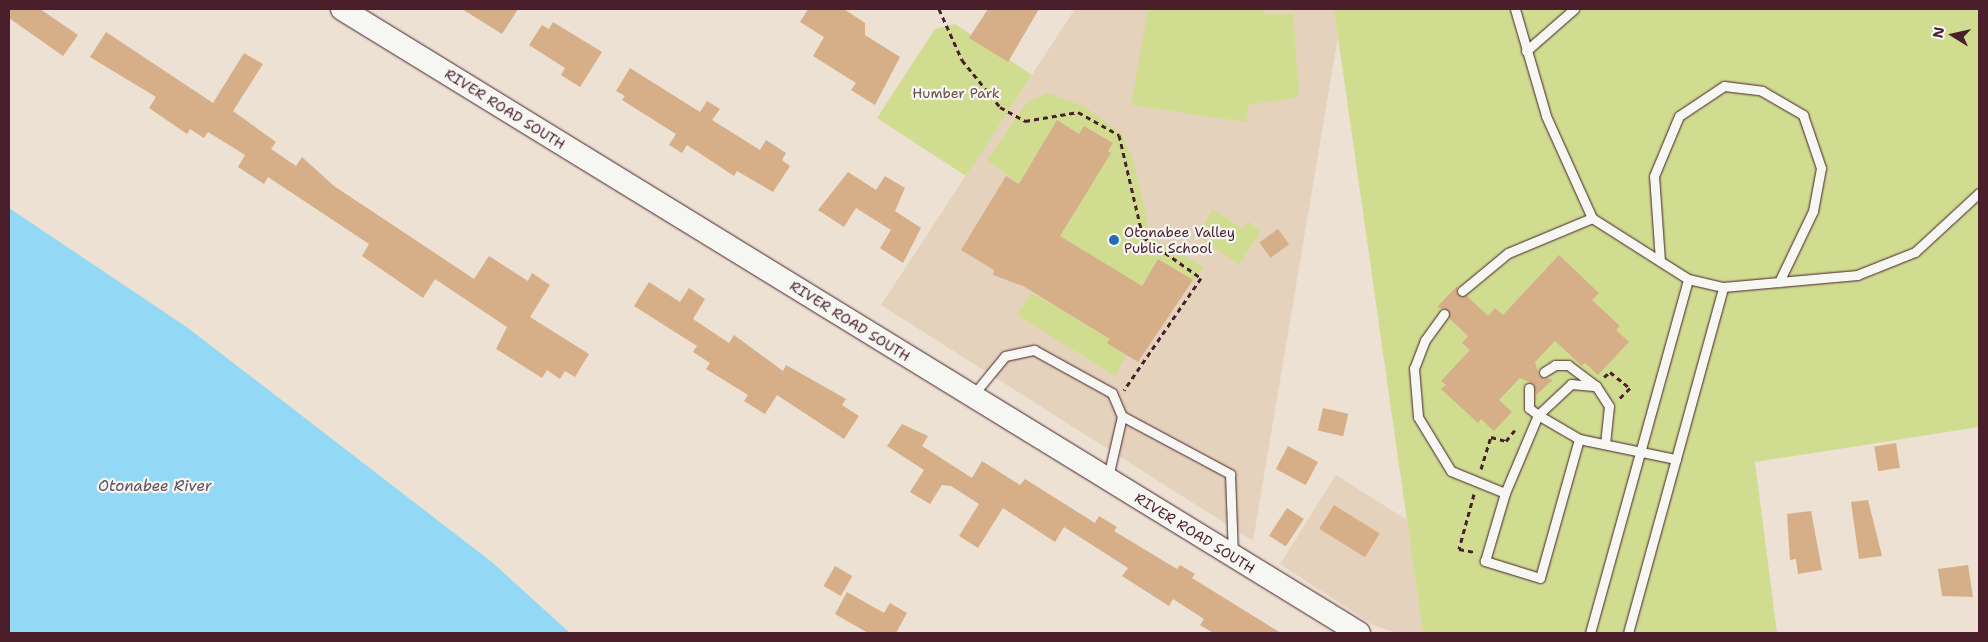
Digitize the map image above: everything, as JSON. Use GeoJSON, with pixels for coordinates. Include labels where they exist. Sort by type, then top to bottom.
{"type":"FeatureCollection","features":[{"type":"Feature","properties":{"kind":"street","name":"RIVER ROAD SOUTH"},"geometry":{"type":"LineString","coordinates":[[342,9],[1359,633]]}},
{"type":"Feature","properties":{"kind":"lane"},"geometry":{"type":"LineString","coordinates":[[1515,9],[1546,116],[1592,218],[1688,279],[1723,287],[1856,275],[1916,252],[1979,193]]}},
{"type":"Feature","properties":{"kind":"lane"},"geometry":{"type":"LineString","coordinates":[[1526,51],[1574,9]]}},
{"type":"Feature","properties":{"kind":"lane"},"geometry":{"type":"LineString","coordinates":[[1660,261],[1654,176],[1680,116],[1724,86],[1762,91],[1802,115],[1821,168],[1813,211],[1779,282]]}},
{"type":"Feature","properties":{"kind":"lane"},"geometry":{"type":"LineString","coordinates":[[1462,291],[1508,253],[1592,218]]}},
{"type":"Feature","properties":{"kind":"lane"},"geometry":{"type":"LineString","coordinates":[[1590,633],[1688,279]]}},
{"type":"Feature","properties":{"kind":"lane"},"geometry":{"type":"LineString","coordinates":[[1628,633],[1723,287]]}},
{"type":"Feature","properties":{"kind":"lane"},"geometry":{"type":"LineString","coordinates":[[1444,314],[1425,340],[1414,368],[1418,417],[1451,471],[1505,493]]}},
{"type":"Feature","properties":{"kind":"lane"},"geometry":{"type":"LineString","coordinates":[[972,396],[1005,356],[1034,350],[1112,393],[1122,416],[1108,480]]}},
{"type":"Feature","properties":{"kind":"lane"},"geometry":{"type":"LineString","coordinates":[[1544,372],[1568,365],[1596,386],[1609,406],[1605,444]]}},
{"type":"Feature","properties":{"kind":"lane"},"geometry":{"type":"LineString","coordinates":[[1579,439],[1540,578],[1485,561],[1505,493],[1538,415],[1571,384],[1596,386]]}},
{"type":"Feature","properties":{"kind":"lane"},"geometry":{"type":"LineString","coordinates":[[1529,388],[1529,408],[1579,439],[1641,449],[1676,459]]}},
{"type":"Feature","properties":{"kind":"lane"},"geometry":{"type":"LineString","coordinates":[[1122,416],[1230,474],[1233,556]]}},
{"type":"Feature","properties":{"kind":"path"},"geometry":{"type":"LineString","coordinates":[[939,9],[962,60],[1000,107],[1026,121],[1078,112],[1119,135],[1143,237],[1201,278],[1123,393]]}},
{"type":"Feature","properties":{"kind":"shaded area","name":"Otonabee Valley Public School"},"geometry":{"type":"Polygon","coordinates":[[[1075,9],[1334,9],[1338,36],[1253,541],[881,305],[1075,9]]]}},
{"type":"Feature","properties":{"kind":"shaded area"},"geometry":{"type":"Polygon","coordinates":[[[1336,475],[1407,520],[1423,633],[1397,633],[1373,625],[1280,564],[1336,475]]]}},
{"type":"Feature","properties":{"kind":"green space"},"geometry":{"type":"Polygon","coordinates":[[[1148,9],[1265,9],[1264,14],[1293,14],[1299,93],[1294,98],[1249,105],[1246,122],[1131,105],[1148,9]]]}},
{"type":"Feature","properties":{"kind":"green space"},"geometry":{"type":"Polygon","coordinates":[[[1334,9],[1979,9],[1979,427],[1755,462],[1777,633],[1423,633],[1334,9]]]}},
{"type":"Feature","properties":{"kind":"green space","name":"Humber Park"},"geometry":{"type":"Polygon","coordinates":[[[955,24],[1032,75],[966,176],[877,118],[935,29],[955,24]]]}},
{"type":"Feature","properties":{"kind":"green space"},"geometry":{"type":"Polygon","coordinates":[[[1048,93],[1084,106],[1122,134],[1134,162],[1151,237],[1204,267],[1193,280],[1158,259],[1140,288],[1064,239],[1054,239],[1111,153],[1108,151],[1113,142],[1085,126],[1079,134],[1057,121],[1019,184],[987,160],[1027,102],[1048,93]]]}},
{"type":"Feature","properties":{"kind":"green space"},"geometry":{"type":"Polygon","coordinates":[[[1213,209],[1243,229],[1248,221],[1261,231],[1239,265],[1197,236],[1213,209]]]}},
{"type":"Feature","properties":{"kind":"green space"},"geometry":{"type":"Polygon","coordinates":[[[1031,293],[1055,306],[1058,303],[1093,329],[1098,321],[1126,355],[1115,376],[1017,315],[1031,293]]]}},
{"type":"Feature","properties":{"kind":"water","name":"Otonabee River"},"geometry":{"type":"Polygon","coordinates":[[[9,208],[188,328],[493,563],[570,633],[9,633],[9,208]]]}},
{"type":"Feature","properties":{"kind":"building"},"geometry":{"type":"Polygon","coordinates":[[[9,9],[40,9],[78,35],[63,56],[9,18],[9,9]]]}},
{"type":"Feature","properties":{"kind":"building"},"geometry":{"type":"Polygon","coordinates":[[[462,9],[518,9],[502,34],[462,9]]]}},
{"type":"Feature","properties":{"kind":"building"},"geometry":{"type":"Polygon","coordinates":[[[808,9],[844,9],[865,23],[865,35],[900,57],[875,105],[851,90],[856,83],[813,56],[824,37],[800,22],[808,9]]]}},
{"type":"Feature","properties":{"kind":"building"},"geometry":{"type":"Polygon","coordinates":[[[988,9],[1039,9],[1008,62],[969,38],[988,9]]]}},
{"type":"Feature","properties":{"kind":"building"},"geometry":{"type":"Polygon","coordinates":[[[553,22],[602,52],[580,87],[561,75],[565,68],[529,45],[542,25],[549,29],[553,22]]]}},
{"type":"Feature","properties":{"kind":"building"},"geometry":{"type":"Polygon","coordinates":[[[106,32],[213,103],[244,53],[263,64],[233,111],[276,142],[271,149],[296,166],[302,157],[334,186],[474,279],[489,256],[528,281],[532,273],[550,285],[530,317],[589,354],[575,377],[565,371],[560,379],[547,370],[542,378],[496,349],[507,327],[435,279],[423,298],[362,256],[369,244],[268,177],[264,184],[238,167],[245,155],[208,132],[204,138],[190,129],[187,134],[149,108],[156,97],[90,57],[106,32]]]}},
{"type":"Feature","properties":{"kind":"building"},"geometry":{"type":"Polygon","coordinates":[[[630,68],[700,112],[707,101],[720,109],[712,120],[760,150],[766,140],[786,153],[782,160],[790,166],[773,192],[737,171],[734,176],[687,145],[682,153],[669,145],[676,134],[622,100],[625,96],[616,91],[630,68]]]}},
{"type":"Feature","properties":{"kind":"building"},"geometry":{"type":"Polygon","coordinates":[[[1057,120],[1079,134],[1084,126],[1113,143],[1108,151],[1111,153],[1060,236],[1142,286],[1158,259],[1193,280],[1138,362],[1107,343],[1110,339],[1023,286],[993,275],[994,270],[961,250],[1006,176],[1019,184],[1057,120]]]}},
{"type":"Feature","properties":{"kind":"building"},"geometry":{"type":"Polygon","coordinates":[[[848,172],[876,190],[885,176],[905,188],[895,211],[921,228],[903,263],[880,248],[891,230],[856,208],[844,227],[818,210],[848,172]]]}},
{"type":"Feature","properties":{"kind":"building"},"geometry":{"type":"Polygon","coordinates":[[[1278,229],[1289,244],[1271,258],[1259,243],[1278,229]]]}},
{"type":"Feature","properties":{"kind":"building"},"geometry":{"type":"Polygon","coordinates":[[[1559,255],[1599,293],[1592,300],[1620,326],[1616,330],[1629,342],[1598,375],[1585,363],[1582,366],[1555,341],[1535,362],[1539,376],[1553,380],[1536,395],[1534,384],[1520,378],[1499,400],[1512,412],[1494,431],[1481,419],[1478,423],[1441,389],[1446,385],[1441,381],[1470,350],[1462,343],[1468,336],[1449,318],[1449,311],[1437,307],[1457,286],[1458,295],[1466,295],[1488,316],[1495,308],[1503,315],[1559,255]]]}},
{"type":"Feature","properties":{"kind":"building"},"geometry":{"type":"Polygon","coordinates":[[[649,282],[680,302],[689,288],[705,299],[693,319],[729,343],[734,335],[783,371],[786,365],[846,399],[842,405],[859,416],[844,439],[777,395],[765,414],[744,401],[748,395],[706,369],[710,363],[693,352],[697,346],[634,306],[649,282]]]}},
{"type":"Feature","properties":{"kind":"building"},"geometry":{"type":"Polygon","coordinates":[[[1323,408],[1348,414],[1343,436],[1318,430],[1323,408]]]}},
{"type":"Feature","properties":{"kind":"building"},"geometry":{"type":"Polygon","coordinates":[[[902,424],[928,436],[922,446],[972,478],[982,461],[1020,485],[1025,479],[1095,523],[1099,516],[1117,527],[1114,531],[1177,569],[1180,565],[1195,574],[1192,578],[1281,633],[1213,633],[1200,625],[1204,619],[1173,599],[1169,606],[1122,576],[1128,568],[1064,527],[1055,542],[1003,508],[978,548],[959,536],[979,504],[951,486],[942,485],[930,504],[910,492],[924,470],[887,446],[902,424]]]}},
{"type":"Feature","properties":{"kind":"building"},"geometry":{"type":"Polygon","coordinates":[[[1896,443],[1900,468],[1878,471],[1874,446],[1896,443]]]}},
{"type":"Feature","properties":{"kind":"building"},"geometry":{"type":"Polygon","coordinates":[[[1288,446],[1318,462],[1306,485],[1276,469],[1288,446]]]}},
{"type":"Feature","properties":{"kind":"building"},"geometry":{"type":"Polygon","coordinates":[[[1868,500],[1882,556],[1859,559],[1851,502],[1868,500]]]}},
{"type":"Feature","properties":{"kind":"building"},"geometry":{"type":"Polygon","coordinates":[[[1334,505],[1380,534],[1365,557],[1319,529],[1334,505]]]}},
{"type":"Feature","properties":{"kind":"building"},"geometry":{"type":"Polygon","coordinates":[[[1287,508],[1304,519],[1286,547],[1269,536],[1287,508]]]}},
{"type":"Feature","properties":{"kind":"building"},"geometry":{"type":"Polygon","coordinates":[[[1811,511],[1822,570],[1798,574],[1796,559],[1790,560],[1787,514],[1811,511]]]}},
{"type":"Feature","properties":{"kind":"building"},"geometry":{"type":"Polygon","coordinates":[[[1968,565],[1973,597],[1942,596],[1938,569],[1968,565]]]}},
{"type":"Feature","properties":{"kind":"building"},"geometry":{"type":"Polygon","coordinates":[[[835,566],[852,576],[841,596],[824,586],[835,566]]]}},
{"type":"Feature","properties":{"kind":"building"},"geometry":{"type":"Polygon","coordinates":[[[847,592],[884,613],[890,603],[907,613],[896,633],[868,633],[835,614],[847,592]]]}},
{"type":"Feature","properties":{"kind":"place","name":"Otonabee Valley Public School"},"geometry":{"type":"Point","coordinates":[1114,240]}}]}
